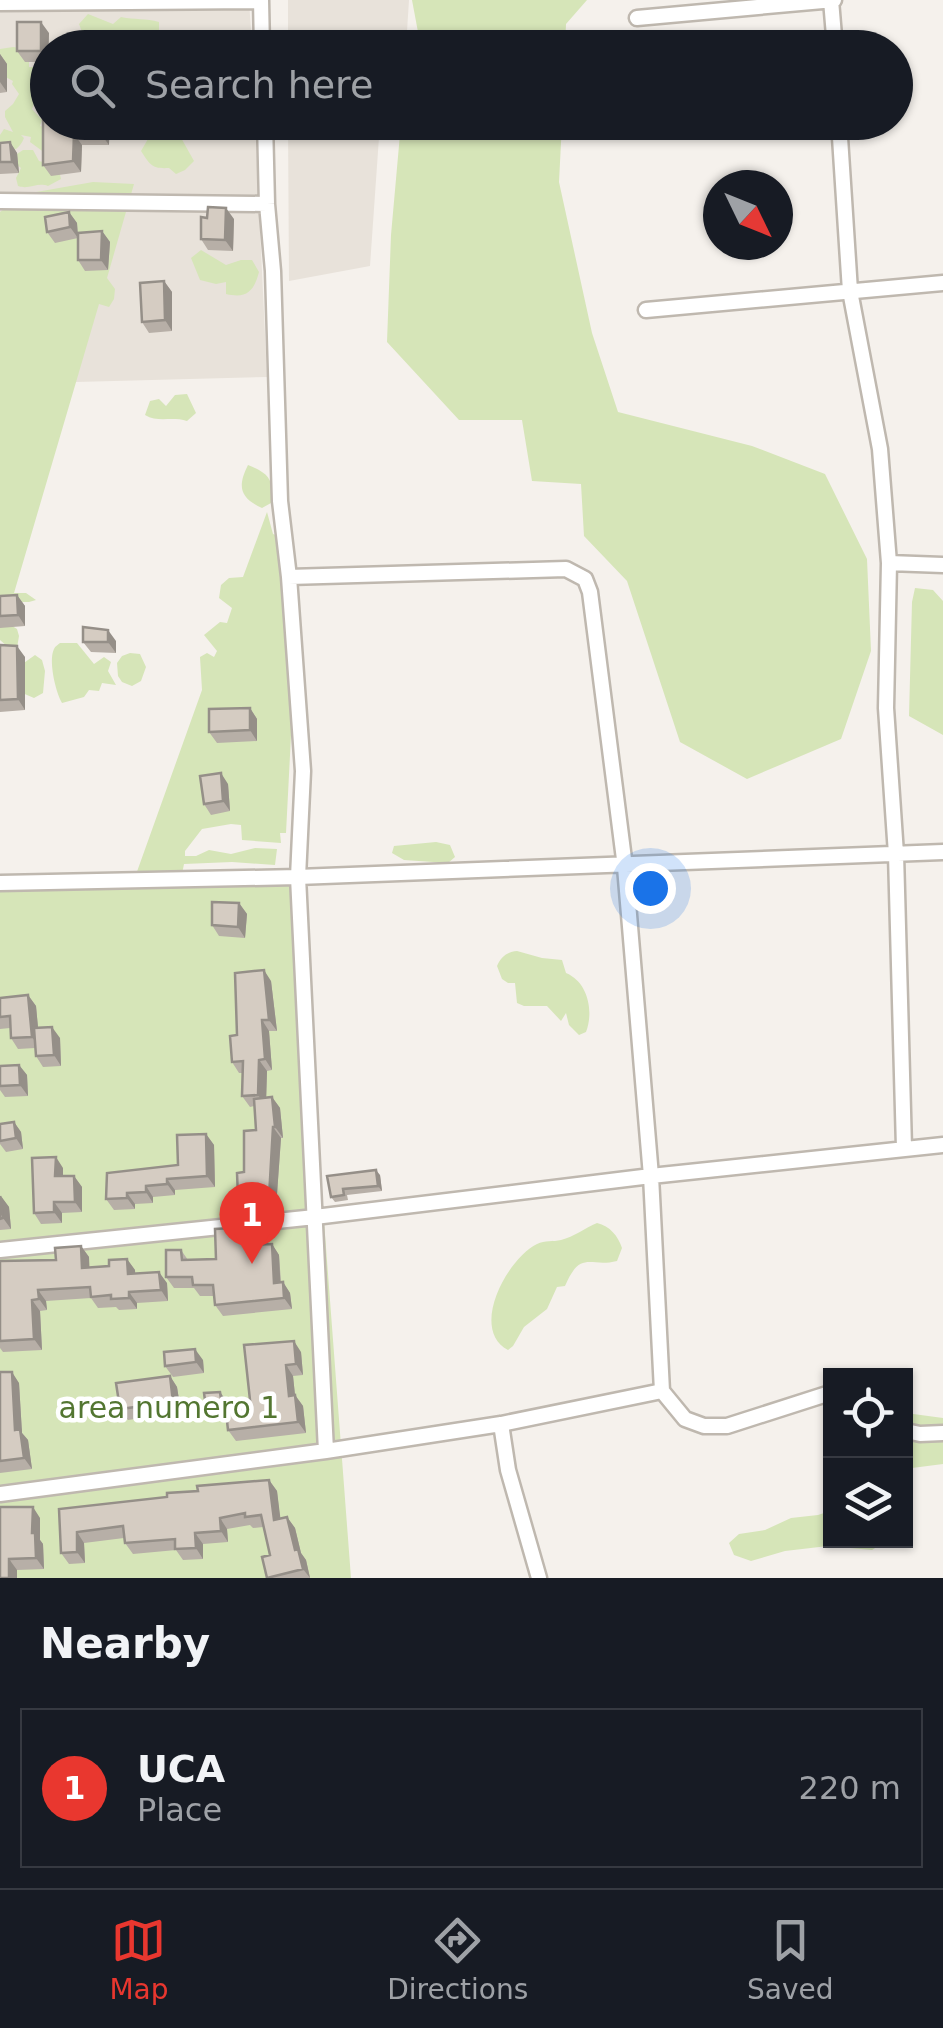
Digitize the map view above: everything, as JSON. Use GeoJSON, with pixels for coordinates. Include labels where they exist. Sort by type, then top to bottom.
{"type":"FeatureCollection","features":[{"type":"Feature","properties":{"kind":"street"},"geometry":{"type":"LineString","coordinates":[[0,4],[261,0],[262,30]]}},
{"type":"Feature","properties":{"kind":"street"},"geometry":{"type":"LineString","coordinates":[[636,18],[833,0],[834,30]]}},
{"type":"Feature","properties":{"kind":"street"},"geometry":{"type":"LineString","coordinates":[[265,140],[280,500],[303,770],[298,877],[326,1451]]}},
{"type":"Feature","properties":{"kind":"street"},"geometry":{"type":"LineString","coordinates":[[841,140],[850,292],[880,449],[889,564],[886,708],[896,854],[904,1148]]}},
{"type":"Feature","properties":{"kind":"street"},"geometry":{"type":"LineString","coordinates":[[0,200],[267,204]]}},
{"type":"Feature","properties":{"kind":"street"},"geometry":{"type":"LineString","coordinates":[[646,310],[943,283]]}},
{"type":"Feature","properties":{"kind":"street"},"geometry":{"type":"LineString","coordinates":[[889,564],[943,565]]}},
{"type":"Feature","properties":{"kind":"street"},"geometry":{"type":"LineString","coordinates":[[289,577],[566,568],[585,579],[590,592],[625,864],[651,1176],[662,1391],[685,1419],[704,1426],[727,1426],[823,1395]]}},
{"type":"Feature","properties":{"kind":"street"},"geometry":{"type":"LineString","coordinates":[[0,883],[298,877],[943,852]]}},
{"type":"Feature","properties":{"kind":"street"},"geometry":{"type":"LineString","coordinates":[[0,1250],[943,1145]]}},
{"type":"Feature","properties":{"kind":"street"},"geometry":{"type":"LineString","coordinates":[[0,1494],[500,1424],[662,1391]]}},
{"type":"Feature","properties":{"kind":"street"},"geometry":{"type":"LineString","coordinates":[[500,1424],[508,1470],[539,1578]]}},
{"type":"Feature","properties":{"kind":"street"},"geometry":{"type":"LineString","coordinates":[[913,1432],[943,1434]]}},
{"type":"Feature","properties":{"kind":"shaded area"},"geometry":{"type":"Polygon","coordinates":[[[0,0],[249,0],[251,30],[30,30],[30,140],[256,140],[267,377],[0,384],[0,0]]]}},
{"type":"Feature","properties":{"kind":"shaded area"},"geometry":{"type":"Polygon","coordinates":[[[288,0],[409,0],[407,30],[288,30],[288,0]]]}},
{"type":"Feature","properties":{"kind":"shaded area"},"geometry":{"type":"Polygon","coordinates":[[[288,140],[379,140],[370,266],[289,281],[288,140]]]}},
{"type":"Feature","properties":{"kind":"green space"},"geometry":{"type":"Polygon","coordinates":[[[412,0],[587,0],[566,24],[566,30],[418,30],[412,0]]]}},
{"type":"Feature","properties":{"kind":"green space"},"geometry":{"type":"Polygon","coordinates":[[[88,14],[113,24],[121,17],[159,22],[159,30],[81,30],[79,24],[88,14]]]}},
{"type":"Feature","properties":{"kind":"green space"},"geometry":{"type":"Polygon","coordinates":[[[20,48],[29,57],[30,137],[21,135],[24,138],[12,151],[0,151],[0,135],[4,129],[13,132],[5,111],[19,94],[13,81],[0,74],[0,49],[20,48]]]}},
{"type":"Feature","properties":{"kind":"green space"},"geometry":{"type":"Polygon","coordinates":[[[44,140],[45,153],[30,142],[44,140]]]}},
{"type":"Feature","properties":{"kind":"green space"},"geometry":{"type":"Polygon","coordinates":[[[147,140],[182,140],[194,161],[176,174],[169,168],[152,165],[141,151],[147,140]]]}},
{"type":"Feature","properties":{"kind":"green space"},"geometry":{"type":"Polygon","coordinates":[[[399,140],[561,140],[559,182],[592,333],[618,412],[752,446],[825,474],[867,559],[871,651],[841,739],[747,779],[680,742],[627,581],[584,536],[581,484],[532,481],[522,420],[459,420],[387,342],[399,140]]]}},
{"type":"Feature","properties":{"kind":"green space"},"geometry":{"type":"Polygon","coordinates":[[[23,150],[33,150],[39,161],[58,166],[61,179],[48,186],[18,186],[16,178],[21,168],[14,156],[23,150]]]}},
{"type":"Feature","properties":{"kind":"green space"},"geometry":{"type":"Polygon","coordinates":[[[93,182],[134,184],[107,278],[115,289],[114,299],[109,307],[99,304],[14,593],[26,593],[36,600],[18,602],[9,624],[17,629],[17,648],[8,647],[0,640],[0,212],[25,194],[93,182]]]}},
{"type":"Feature","properties":{"kind":"green space"},"geometry":{"type":"Polygon","coordinates":[[[201,250],[226,265],[252,260],[259,272],[252,289],[244,294],[226,294],[226,282],[200,280],[191,258],[201,250]]]}},
{"type":"Feature","properties":{"kind":"green space"},"geometry":{"type":"Polygon","coordinates":[[[187,394],[196,413],[187,421],[145,415],[150,401],[159,399],[166,406],[175,395],[187,394]]]}},
{"type":"Feature","properties":{"kind":"green space"},"geometry":{"type":"Polygon","coordinates":[[[248,465],[266,475],[271,483],[271,503],[262,508],[243,491],[242,480],[248,465]]]}},
{"type":"Feature","properties":{"kind":"green space","name":"area numero 1"},"geometry":{"type":"Polygon","coordinates":[[[267,512],[273,534],[281,537],[278,549],[293,601],[286,833],[280,833],[281,843],[242,840],[241,825],[202,829],[185,856],[209,850],[231,854],[255,848],[277,849],[275,865],[184,864],[181,879],[298,877],[351,1578],[0,1578],[0,883],[134,880],[202,690],[200,657],[207,653],[214,657],[217,651],[204,635],[220,622],[227,623],[232,608],[219,598],[221,585],[229,578],[243,577],[267,512]]]}},
{"type":"Feature","properties":{"kind":"green space"},"geometry":{"type":"Polygon","coordinates":[[[915,588],[933,590],[943,601],[943,735],[909,716],[915,588]]]}},
{"type":"Feature","properties":{"kind":"green space"},"geometry":{"type":"Polygon","coordinates":[[[60,643],[77,643],[94,664],[104,657],[111,662],[108,671],[116,685],[102,683],[99,691],[89,690],[84,697],[62,703],[52,661],[54,648],[60,643]]]}},
{"type":"Feature","properties":{"kind":"green space"},"geometry":{"type":"Polygon","coordinates":[[[130,653],[140,654],[146,667],[141,681],[132,686],[118,676],[117,663],[130,653]]]}},
{"type":"Feature","properties":{"kind":"green space"},"geometry":{"type":"Polygon","coordinates":[[[35,655],[42,660],[45,671],[43,693],[34,698],[20,692],[21,665],[35,655]]]}},
{"type":"Feature","properties":{"kind":"green space"},"geometry":{"type":"Polygon","coordinates":[[[436,842],[450,845],[455,857],[448,863],[404,860],[392,853],[394,846],[436,842]]]}},
{"type":"Feature","properties":{"kind":"green space"},"geometry":{"type":"Polygon","coordinates":[[[510,952],[562,960],[566,973],[580,983],[587,998],[586,1032],[579,1035],[569,1025],[566,1013],[561,1021],[547,1006],[517,1003],[515,983],[502,979],[497,966],[510,952]]]}},
{"type":"Feature","properties":{"kind":"green space"},"geometry":{"type":"Polygon","coordinates":[[[597,1223],[610,1229],[618,1239],[622,1248],[617,1261],[587,1262],[576,1267],[565,1286],[557,1287],[547,1309],[524,1327],[508,1350],[497,1340],[492,1311],[514,1264],[537,1244],[566,1239],[597,1223]]]}},
{"type":"Feature","properties":{"kind":"green space"},"geometry":{"type":"Polygon","coordinates":[[[913,1414],[943,1418],[943,1464],[913,1468],[913,1414]]]}},
{"type":"Feature","properties":{"kind":"green space"},"geometry":{"type":"Polygon","coordinates":[[[823,1513],[823,1547],[785,1551],[751,1561],[734,1555],[729,1543],[739,1534],[765,1530],[791,1518],[823,1513]]]}},
{"type":"Feature","properties":{"kind":"building"},"geometry":{"type":"Polygon","coordinates":[[[17,22],[41,22],[41,30],[30,30],[30,51],[17,51],[17,22]]]}},
{"type":"Feature","properties":{"kind":"building"},"geometry":{"type":"Polygon","coordinates":[[[43,140],[74,140],[73,161],[43,165],[43,140]]]}},
{"type":"Feature","properties":{"kind":"building"},"geometry":{"type":"Polygon","coordinates":[[[10,142],[12,162],[0,162],[0,143],[10,142]]]}},
{"type":"Feature","properties":{"kind":"building"},"geometry":{"type":"Polygon","coordinates":[[[208,207],[226,208],[225,240],[201,239],[201,217],[207,218],[208,207]]]}},
{"type":"Feature","properties":{"kind":"building"},"geometry":{"type":"Polygon","coordinates":[[[69,212],[70,227],[47,232],[45,217],[69,212]]]}},
{"type":"Feature","properties":{"kind":"building"},"geometry":{"type":"Polygon","coordinates":[[[102,231],[101,260],[78,260],[78,233],[102,231]]]}},
{"type":"Feature","properties":{"kind":"building"},"geometry":{"type":"Polygon","coordinates":[[[164,281],[165,320],[142,322],[140,283],[164,281]]]}},
{"type":"Feature","properties":{"kind":"building"},"geometry":{"type":"Polygon","coordinates":[[[17,595],[18,615],[0,616],[0,596],[17,595]]]}},
{"type":"Feature","properties":{"kind":"building"},"geometry":{"type":"Polygon","coordinates":[[[83,627],[108,630],[108,642],[83,642],[83,627]]]}},
{"type":"Feature","properties":{"kind":"building"},"geometry":{"type":"Polygon","coordinates":[[[0,645],[17,646],[18,699],[0,700],[0,645]]]}},
{"type":"Feature","properties":{"kind":"building"},"geometry":{"type":"Polygon","coordinates":[[[250,708],[250,730],[209,732],[209,709],[250,708]]]}},
{"type":"Feature","properties":{"kind":"building"},"geometry":{"type":"Polygon","coordinates":[[[221,773],[223,801],[204,804],[200,776],[221,773]]]}},
{"type":"Feature","properties":{"kind":"building"},"geometry":{"type":"Polygon","coordinates":[[[212,902],[239,903],[238,927],[212,925],[212,902]]]}},
{"type":"Feature","properties":{"kind":"building"},"geometry":{"type":"Polygon","coordinates":[[[264,970],[269,1020],[262,1020],[265,1059],[259,1060],[258,1095],[242,1096],[243,1061],[232,1062],[230,1036],[237,1035],[235,973],[264,970]]]}},
{"type":"Feature","properties":{"kind":"building"},"geometry":{"type":"Polygon","coordinates":[[[28,995],[32,1037],[11,1038],[10,1016],[0,1017],[0,998],[28,995]]]}},
{"type":"Feature","properties":{"kind":"building"},"geometry":{"type":"Polygon","coordinates":[[[52,1027],[54,1055],[36,1056],[34,1028],[52,1027]]]}},
{"type":"Feature","properties":{"kind":"building"},"geometry":{"type":"Polygon","coordinates":[[[19,1065],[20,1085],[0,1086],[0,1066],[19,1065]]]}},
{"type":"Feature","properties":{"kind":"building"},"geometry":{"type":"Polygon","coordinates":[[[272,1097],[275,1127],[269,1197],[238,1197],[237,1173],[244,1172],[244,1131],[256,1130],[254,1099],[272,1097]]]}},
{"type":"Feature","properties":{"kind":"building"},"geometry":{"type":"Polygon","coordinates":[[[14,1122],[16,1138],[0,1141],[0,1124],[14,1122]]]}},
{"type":"Feature","properties":{"kind":"building"},"geometry":{"type":"Polygon","coordinates":[[[206,1134],[207,1176],[167,1179],[167,1184],[146,1186],[146,1192],[106,1199],[107,1173],[178,1165],[177,1135],[206,1134]]]}},
{"type":"Feature","properties":{"kind":"building"},"geometry":{"type":"Polygon","coordinates":[[[56,1157],[55,1176],[74,1176],[75,1202],[54,1202],[54,1212],[34,1213],[32,1158],[56,1157]]]}},
{"type":"Feature","properties":{"kind":"building"},"geometry":{"type":"Polygon","coordinates":[[[376,1170],[378,1186],[343,1189],[344,1195],[331,1197],[327,1176],[376,1170]]]}},
{"type":"Feature","properties":{"kind":"building"},"geometry":{"type":"Polygon","coordinates":[[[249,1227],[250,1245],[272,1244],[274,1283],[283,1282],[284,1298],[215,1305],[213,1285],[193,1285],[192,1277],[166,1277],[166,1250],[181,1250],[182,1260],[216,1259],[215,1229],[249,1227]]]}},
{"type":"Feature","properties":{"kind":"building"},"geometry":{"type":"Polygon","coordinates":[[[81,1246],[82,1268],[109,1266],[109,1260],[127,1259],[128,1274],[159,1272],[161,1290],[129,1292],[129,1298],[111,1299],[111,1295],[91,1297],[90,1287],[38,1290],[39,1299],[32,1300],[34,1339],[0,1341],[0,1261],[56,1260],[55,1248],[81,1246]]]}},
{"type":"Feature","properties":{"kind":"building"},"geometry":{"type":"Polygon","coordinates":[[[294,1341],[296,1364],[286,1365],[289,1396],[295,1395],[298,1422],[228,1430],[225,1403],[250,1400],[244,1345],[294,1341]]]}},
{"type":"Feature","properties":{"kind":"building"},"geometry":{"type":"Polygon","coordinates":[[[195,1349],[196,1362],[165,1366],[164,1352],[195,1349]]]}},
{"type":"Feature","properties":{"kind":"building"},"geometry":{"type":"Polygon","coordinates":[[[0,1372],[12,1372],[15,1430],[20,1429],[24,1458],[0,1461],[0,1372]]]}},
{"type":"Feature","properties":{"kind":"building"},"geometry":{"type":"Polygon","coordinates":[[[170,1376],[173,1402],[120,1409],[116,1383],[170,1376]]]}},
{"type":"Feature","properties":{"kind":"building"},"geometry":{"type":"Polygon","coordinates":[[[220,1392],[222,1406],[206,1408],[204,1393],[220,1392]]]}},
{"type":"Feature","properties":{"kind":"building"},"geometry":{"type":"Polygon","coordinates":[[[269,1480],[274,1520],[287,1517],[303,1569],[267,1578],[262,1557],[270,1555],[261,1515],[245,1517],[245,1513],[220,1518],[221,1531],[195,1533],[196,1548],[175,1549],[175,1539],[125,1543],[123,1526],[77,1532],[77,1552],[61,1553],[59,1509],[167,1497],[167,1493],[198,1491],[197,1486],[269,1480]]]}},
{"type":"Feature","properties":{"kind":"building"},"geometry":{"type":"Polygon","coordinates":[[[0,1507],[33,1507],[36,1558],[9,1559],[9,1578],[0,1578],[0,1507]]]}},
{"type":"Feature","properties":{"kind":"place","name":"UCA"},"geometry":{"type":"Point","coordinates":[252,1264]}}]}
